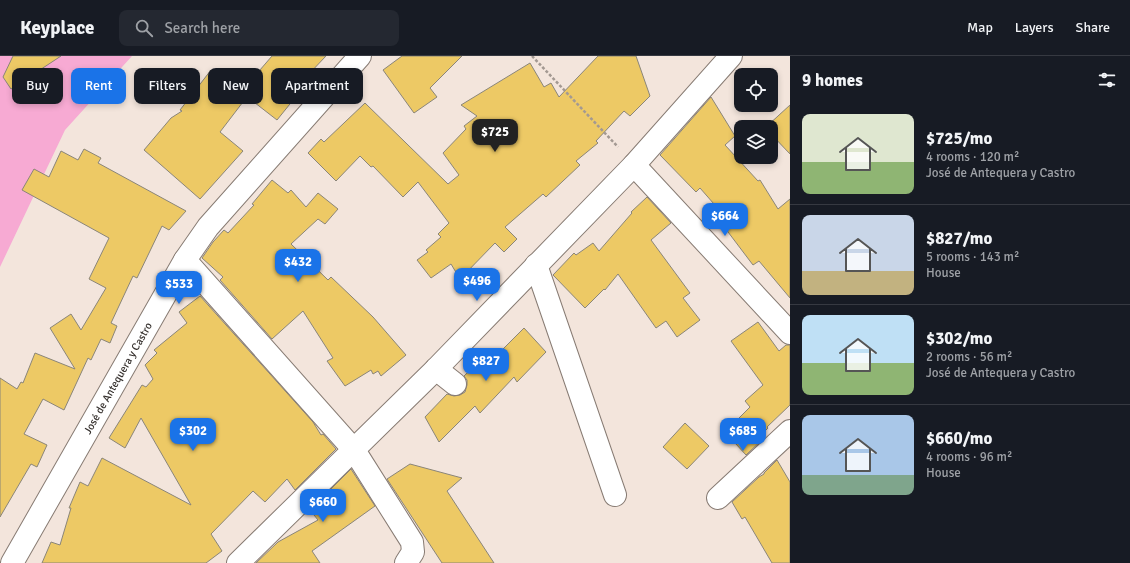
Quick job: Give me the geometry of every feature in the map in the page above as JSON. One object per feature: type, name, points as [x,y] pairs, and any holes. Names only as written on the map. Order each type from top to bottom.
[{"type":"street","name":"José de Antequera y Castro","points":[[12,563],[185,260],[208,227],[360,56]]},
{"type":"street","points":[[238,563],[436,369],[634,164],[731,56]]},
{"type":"street","points":[[634,164],[790,334]]},
{"type":"street","points":[[185,260],[354,450],[412,542],[413,552],[406,563]]},
{"type":"street","points":[[536,265],[615,495]]},
{"type":"street","points":[[436,369],[455,384]]},
{"type":"street","points":[[718,498],[790,431]]},
{"type":"path","points":[[532,56],[634,164]]},
{"type":"shaded area","points":[[0,56],[132,56],[121,68],[71,68],[71,104],[89,104],[65,130],[0,267]]},
{"type":"building","points":[[13,56],[61,56],[43,68],[12,68],[11,89],[3,77]]},
{"type":"building","points":[[272,56],[326,56],[315,68],[271,68],[271,104],[290,104],[277,120],[256,104],[263,104],[263,68],[262,68]]},
{"type":"building","points":[[402,56],[462,56],[430,88],[437,97],[414,113],[383,70]]},
{"type":"building","points":[[598,56],[636,56],[650,96],[630,116],[624,111],[596,141],[598,143],[576,161],[580,165],[546,197],[543,194],[505,227],[517,239],[504,252],[495,243],[460,279],[451,264],[431,278],[417,260],[428,252],[426,250],[441,237],[438,234],[449,223],[418,182],[403,197],[373,166],[371,167],[360,156],[336,181],[308,153],[321,139],[324,142],[365,103],[448,184],[459,175],[443,153],[466,129],[464,126],[477,116],[461,105],[530,63],[544,87],[551,83],[559,97]]},
{"type":"building","points":[[208,74],[208,104],[241,104],[220,132],[243,151],[200,199],[144,150],[171,118],[182,111],[180,110],[185,104],[200,104],[200,84]]},
{"type":"building","points":[[711,97],[734,134],[734,137],[725,145],[734,155],[734,164],[742,164],[758,181],[760,180],[778,209],[790,199],[790,298],[759,261],[753,265],[722,224],[728,220],[700,188],[696,192],[660,155]]},
{"type":"building","points":[[790,105],[790,154],[778,141],[778,120],[774,120]]},
{"type":"building","points":[[84,149],[101,158],[98,163],[186,211],[169,230],[162,226],[137,278],[133,276],[111,323],[117,326],[110,343],[101,339],[91,360],[88,358],[64,410],[43,399],[24,434],[47,445],[37,467],[31,464],[0,517],[0,378],[17,389],[21,382],[23,383],[35,353],[75,369],[50,328],[71,314],[81,330],[106,288],[89,279],[109,238],[22,190],[34,169],[49,177],[61,151],[78,160]]},
{"type":"building","points":[[272,180],[288,193],[291,190],[306,207],[318,193],[338,209],[325,224],[318,219],[291,244],[328,280],[331,277],[373,317],[406,355],[381,376],[378,371],[373,374],[371,370],[345,386],[327,361],[333,358],[303,311],[272,339],[220,280],[223,277],[202,258],[213,242],[224,230],[228,233],[254,205],[252,204]]},
{"type":"building","points":[[647,197],[671,223],[651,240],[690,293],[683,298],[700,320],[677,337],[666,321],[656,328],[618,274],[605,290],[604,289],[585,308],[553,275],[574,253],[576,255],[593,243],[599,251],[632,213],[631,212]]},
{"type":"building","points":[[200,296],[313,422],[321,435],[323,434],[336,449],[295,490],[287,479],[265,502],[253,491],[211,534],[222,551],[206,563],[42,563],[51,542],[60,545],[71,508],[69,508],[80,482],[88,486],[102,458],[191,505],[141,418],[125,448],[109,438],[142,385],[146,387],[153,379],[145,365],[157,353],[154,350],[187,323],[179,312]]},
{"type":"building","points":[[758,322],[779,351],[786,345],[790,345],[790,405],[767,427],[768,428],[762,434],[764,438],[746,455],[725,432],[750,407],[745,401],[763,385],[731,341]]},
{"type":"building","points":[[524,328],[546,352],[517,382],[514,377],[480,413],[475,406],[439,442],[425,417],[447,394],[454,396],[465,392],[467,380],[464,376],[491,350],[496,356]]},
{"type":"building","points":[[685,423],[709,446],[687,469],[663,447]]},
{"type":"building","points":[[777,460],[790,482],[790,563],[772,563],[745,517],[742,519],[732,502],[764,474]]},
{"type":"building","points":[[410,464],[462,478],[447,491],[494,563],[442,563],[387,479]]},
{"type":"building","points":[[351,469],[375,506],[312,551],[320,563],[256,563],[278,542],[318,520],[310,510]]}]
